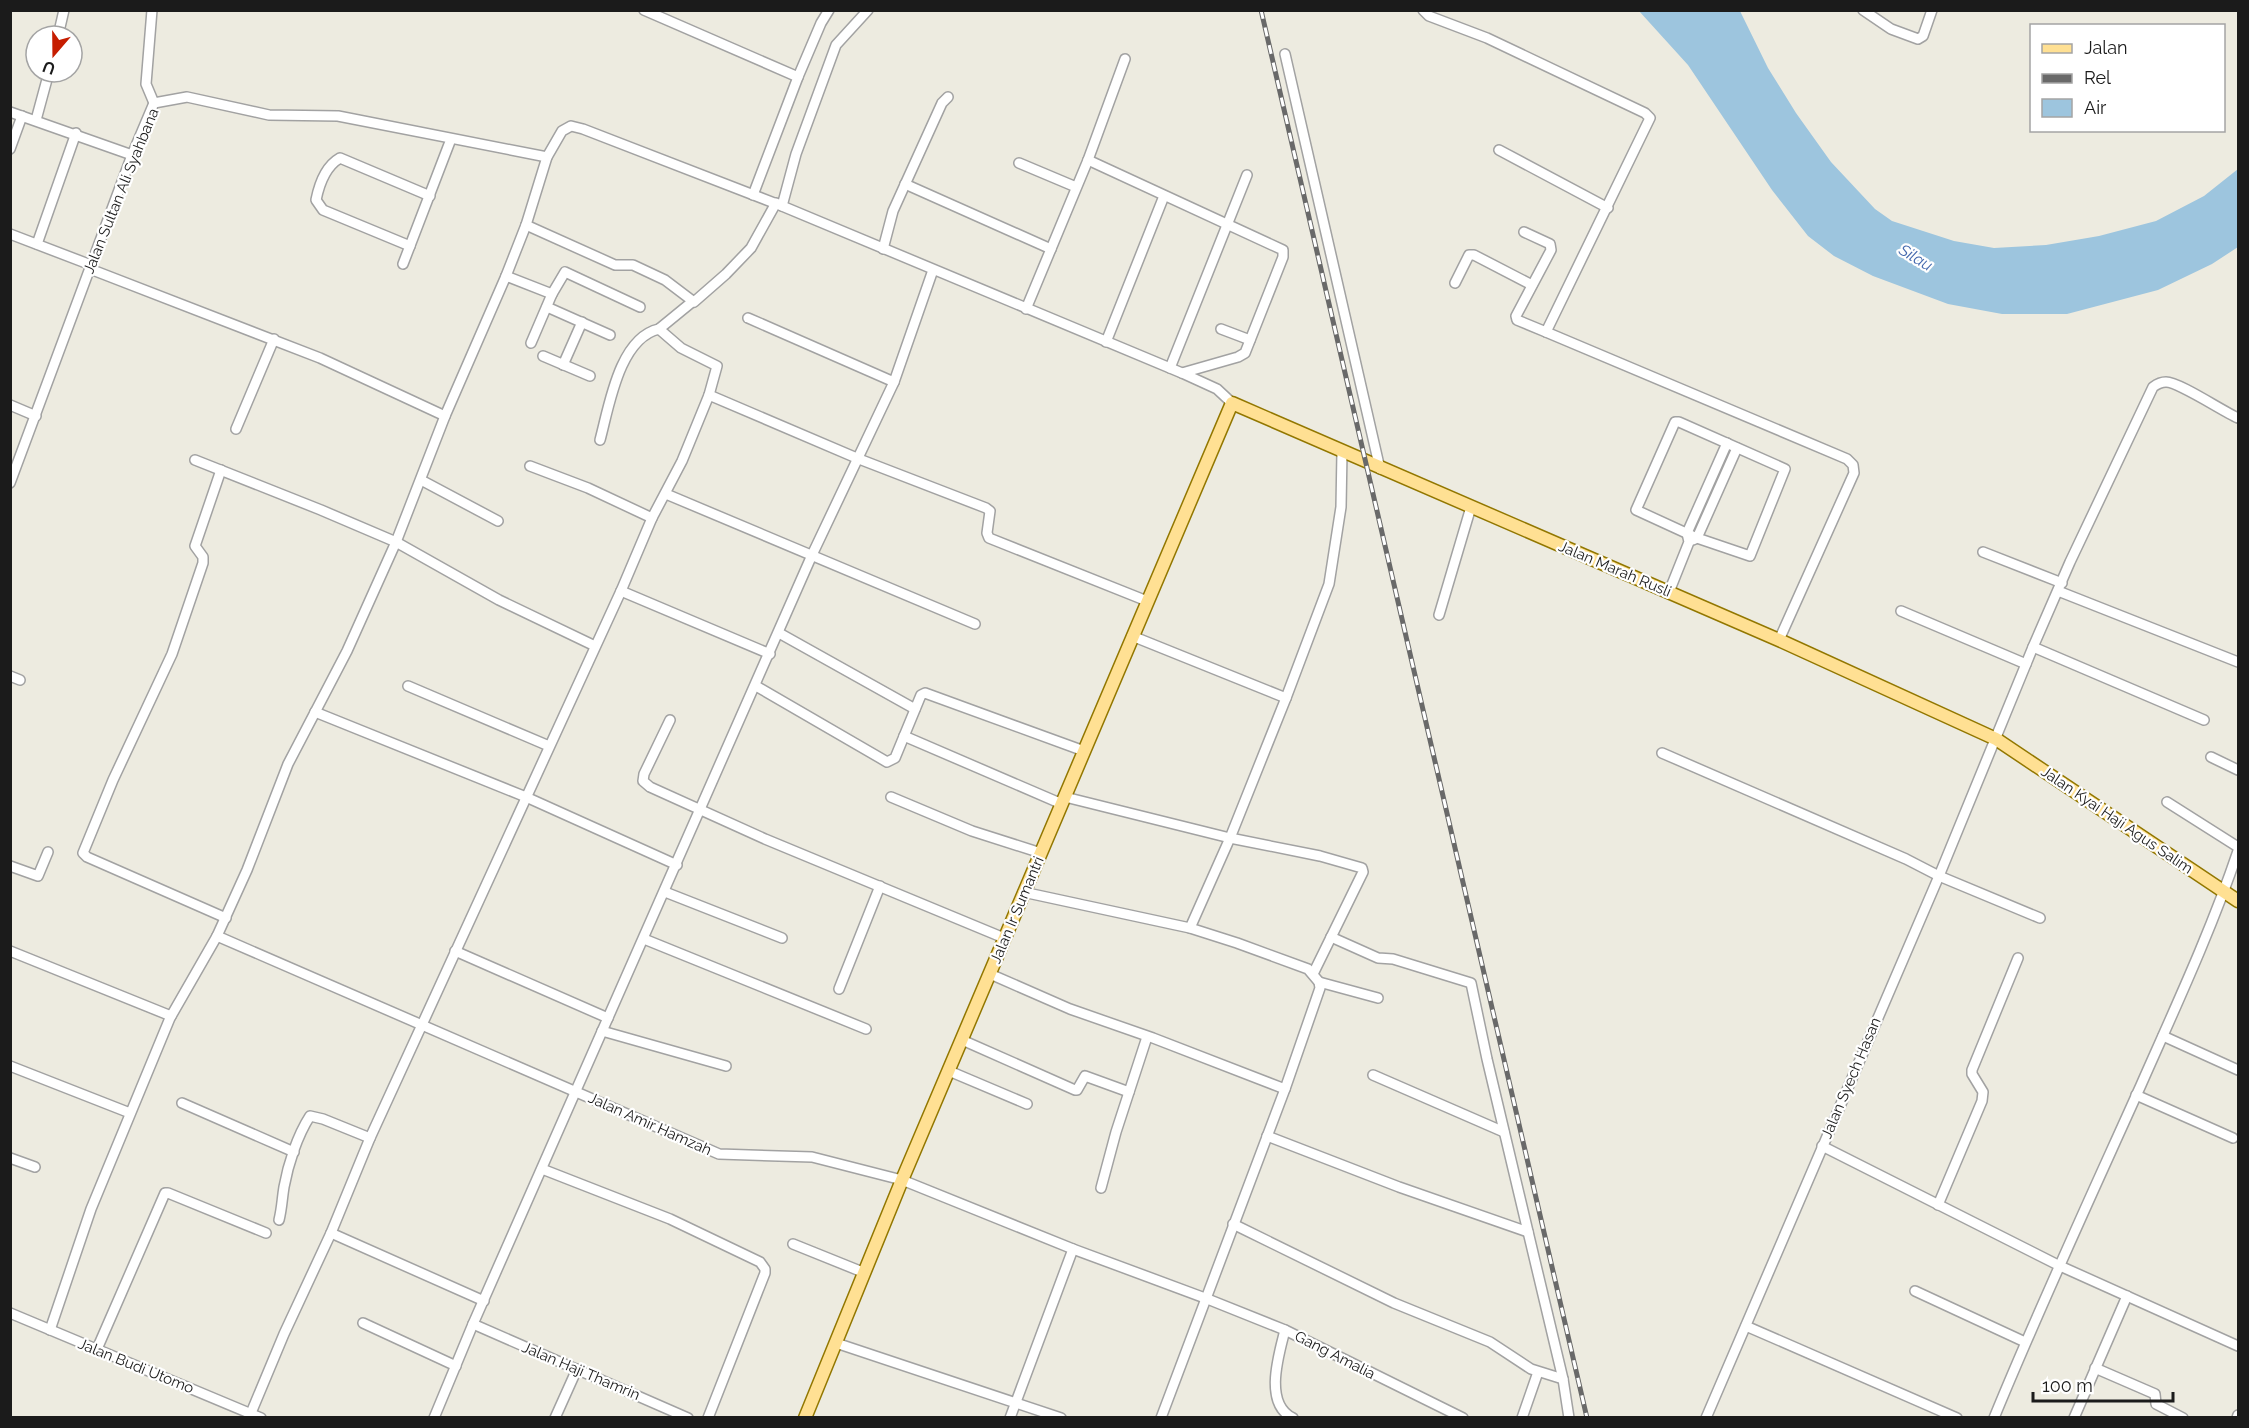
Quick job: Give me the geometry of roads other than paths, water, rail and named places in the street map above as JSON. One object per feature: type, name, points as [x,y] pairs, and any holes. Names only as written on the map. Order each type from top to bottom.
[{"type":"main road","name":"Jalan Marah Rusli","points":[[1232,403],[1779,640],[1996,739]]},
{"type":"main road","name":"Jalan Ir Sumantri","points":[[805,1418],[1023,892],[1232,403]]},
{"type":"main road","name":"Jalan Kyai Haji Agus Salim","points":[[1996,739],[2238,901]]},
{"type":"street","points":[[153,10],[146,84],[154,103]]},
{"type":"street","points":[[644,10],[798,76]]},
{"type":"street","points":[[753,195],[798,76],[821,22],[829,10]]},
{"type":"street","points":[[600,440],[616,381],[627,354],[643,338],[696,301],[751,248],[779,204],[836,45],[868,10]]},
{"type":"street","points":[[1423,10],[1429,16],[1487,38],[1647,115],[1650,121],[1546,332]]},
{"type":"street","points":[[1863,10],[1891,28],[1918,39],[1923,36],[1932,10]]},
{"type":"street","points":[[1285,54],[1380,469]]},
{"type":"street","points":[[1026,309],[1088,160],[1125,58]]},
{"type":"street","points":[[36,120],[46,84]]},
{"type":"street","points":[[883,249],[893,211],[942,103],[948,97]]},
{"type":"street","name":"Jalan Sultan Ali Syahbana","points":[[10,483],[132,155],[154,103],[192,98],[276,116],[338,116],[546,157]]},
{"type":"street","points":[[10,112],[132,155]]},
{"type":"street","points":[[10,149],[22,116]]},
{"type":"street","points":[[50,1330],[91,1209],[171,1016],[226,918],[288,764],[347,651],[396,542],[445,416],[526,225],[546,157],[562,131],[571,126],[779,204],[1182,373],[1217,390],[1232,403]]},
{"type":"street","points":[[37,244],[76,134]]},
{"type":"street","points":[[403,264],[451,139]]},
{"type":"street","points":[[1499,150],[1608,208]]},
{"type":"street","points":[[410,246],[323,210],[316,200],[318,193],[329,167],[340,158],[430,196]]},
{"type":"street","points":[[1088,160],[1280,248],[1284,254],[1245,353],[1242,356],[1182,373]]},
{"type":"street","points":[[1019,163],[1076,187]]},
{"type":"street","points":[[1170,368],[1247,175]]},
{"type":"street","points":[[905,184],[1051,249]]},
{"type":"street","points":[[1106,342],[1164,196]]},
{"type":"street","points":[[526,225],[615,265],[633,265],[665,280],[692,302]]},
{"type":"street","points":[[1524,232],[1550,244],[1551,250],[1516,313],[1517,320],[1850,461],[1854,473],[1779,640]]},
{"type":"street","points":[[10,234],[321,358],[445,416]]},
{"type":"street","points":[[1455,283],[1469,255],[1474,255],[1532,285]]},
{"type":"street","points":[[434,1418],[473,1324],[812,555],[894,382],[933,270]]},
{"type":"street","points":[[531,343],[552,294],[565,272],[640,307]]},
{"type":"street","points":[[506,276],[552,294]]},
{"type":"street","points":[[547,307],[610,335]]},
{"type":"street","points":[[748,318],[894,382]]},
{"type":"street","points":[[563,365],[582,322]]},
{"type":"street","points":[[251,1413],[284,1334],[331,1233],[369,1138],[621,591],[652,518],[666,494],[709,395],[717,366],[681,348],[659,329]]},
{"type":"street","points":[[1221,329],[1250,340]]},
{"type":"street","points":[[236,429],[274,339]]},
{"type":"street","points":[[543,356],[590,376]]},
{"type":"street","name":"Jalan Syech Hasan","points":[[1706,1418],[1939,876],[2033,647],[2153,387],[2159,383],[2168,382],[2238,418]]},
{"type":"street","points":[[709,395],[859,459],[989,510],[987,533],[989,538],[1147,601]]},
{"type":"street","points":[[10,405],[36,416]]},
{"type":"street","points":[[1679,422],[1737,448],[1785,469],[1751,555],[1747,557],[1691,538],[1636,510],[1673,423],[1679,422]]},
{"type":"street","points":[[1669,592],[1727,443]]},
{"type":"street","points":[[1691,538],[1737,448]]},
{"type":"street","points":[[1190,928],[1230,838],[1329,584],[1341,507],[1342,452]]},
{"type":"street","points":[[195,460],[396,542],[499,600],[595,646]]},
{"type":"street","points":[[530,466],[588,488],[652,518]]},
{"type":"street","points":[[221,470],[195,546],[203,563],[172,654],[113,780],[83,853],[87,857],[226,918]]},
{"type":"street","points":[[421,480],[498,522]]},
{"type":"street","points":[[666,494],[975,624]]},
{"type":"street","points":[[1439,615],[1471,507]]},
{"type":"street","points":[[1983,552],[2238,662]]},
{"type":"street","points":[[621,591],[770,654]]},
{"type":"street","points":[[1901,611],[2026,664]]},
{"type":"street","points":[[779,633],[915,709]]},
{"type":"street","points":[[1132,636],[1286,698]]},
{"type":"street","points":[[2033,647],[2204,720]]},
{"type":"street","points":[[408,686],[549,746]]},
{"type":"street","points":[[756,686],[887,762],[895,758],[921,695],[925,693],[1084,752]]},
{"type":"street","points":[[315,712],[526,797],[677,865]]},
{"type":"street","points":[[670,720],[644,774],[643,781],[650,787],[701,811],[1004,938]]},
{"type":"street","points":[[904,736],[1063,801],[1320,856],[1362,868],[1363,872],[1331,937],[1316,978],[1320,987],[1319,996],[1161,1418]]},
{"type":"street","points":[[1662,753],[1906,859],[1939,876],[2040,918]]},
{"type":"street","points":[[2211,757],[2238,770]]},
{"type":"street","points":[[891,797],[972,831],[1041,853]]},
{"type":"street","points":[[1994,1418],[2025,1342],[2163,1036],[2224,892],[2238,849],[2167,802]]},
{"type":"street","points":[[10,866],[38,876],[48,852]]},
{"type":"street","points":[[839,988],[880,886]]},
{"type":"street","points":[[665,892],[782,938]]},
{"type":"street","points":[[1023,892],[1190,928],[1299,965],[1316,978],[1378,998]]},
{"type":"street","name":"Jalan Amir Hamzah","points":[[217,936],[719,1154],[819,1158],[902,1180],[1073,1249]]},
{"type":"street","points":[[1331,937],[1378,957],[1393,959],[1471,983],[1563,1379],[1569,1418]]},
{"type":"street","points":[[644,939],[866,1029]]},
{"type":"street","points":[[10,951],[171,1016]]},
{"type":"street","points":[[455,951],[608,1018]]},
{"type":"street","points":[[1938,1205],[1982,1101],[1983,1092],[1972,1070],[2018,958]]},
{"type":"street","points":[[990,974],[1070,1009],[1285,1089]]},
{"type":"street","points":[[602,1031],[726,1066]]},
{"type":"street","points":[[2163,1036],[2238,1070]]},
{"type":"street","points":[[1101,1188],[1147,1037]]},
{"type":"street","points":[[962,1040],[1075,1090],[1085,1076],[1129,1092]]},
{"type":"street","points":[[10,1066],[130,1113]]},
{"type":"street","points":[[949,1071],[1028,1104]]},
{"type":"street","points":[[1373,1075],[1504,1132]]},
{"type":"street","points":[[2136,1095],[2233,1138]]},
{"type":"street","points":[[182,1103],[294,1152]]},
{"type":"street","points":[[279,1220],[294,1152],[308,1118],[311,1116],[369,1138]]},
{"type":"street","points":[[1267,1136],[1528,1232]]},
{"type":"street","points":[[1822,1146],[2060,1266],[2238,1346]]},
{"type":"street","points":[[10,1158],[35,1167]]},
{"type":"street","points":[[542,1169],[670,1219],[763,1265],[765,1273],[708,1418]]},
{"type":"street","points":[[97,1349],[165,1193],[266,1233]]},
{"type":"street","points":[[1233,1224],[1394,1303],[1490,1342],[1538,1372],[1563,1379]]},
{"type":"street","points":[[331,1233],[484,1301]]},
{"type":"street","points":[[793,1244],[865,1273]]},
{"type":"street","points":[[1010,1418],[1073,1249]]},
{"type":"street","name":"Gang Amalia","points":[[1073,1249],[1285,1330],[1463,1418]]},
{"type":"street","points":[[1915,1291],[2025,1342]]},
{"type":"street","points":[[2073,1418],[2127,1296]]},
{"type":"street","name":"Jalan Budi Utomo","points":[[10,1313],[261,1418]]},
{"type":"street","points":[[363,1323],[456,1366]]},
{"type":"street","name":"Jalan Haji Thamrin","points":[[473,1324],[688,1418]]},
{"type":"street","points":[[1746,1326],[1958,1418]]},
{"type":"street","points":[[1285,1330],[1274,1377],[1281,1408],[1293,1418]]},
{"type":"street","points":[[836,1343],[1061,1418]]},
{"type":"street","points":[[2095,1368],[2155,1394],[2156,1404],[2183,1418]]},
{"type":"street","points":[[555,1418],[577,1369]]},
{"type":"street","points":[[1522,1418],[1538,1372]]},
{"type":"water","name":"Silau","points":[[1639,11],[1740,11],[1768,68],[1831,162],[1875,209],[1892,221],[1954,241],[1994,248],[2046,245],[2099,236],[2156,221],[2204,196],[2238,169],[2238,247],[2212,264],[2158,290],[2067,314],[2002,314],[1948,304],[1873,276],[1834,256],[1808,236],[1772,190],[1688,65]]},
{"type":"railway","points":[[1261,10],[1587,1418]]}]
